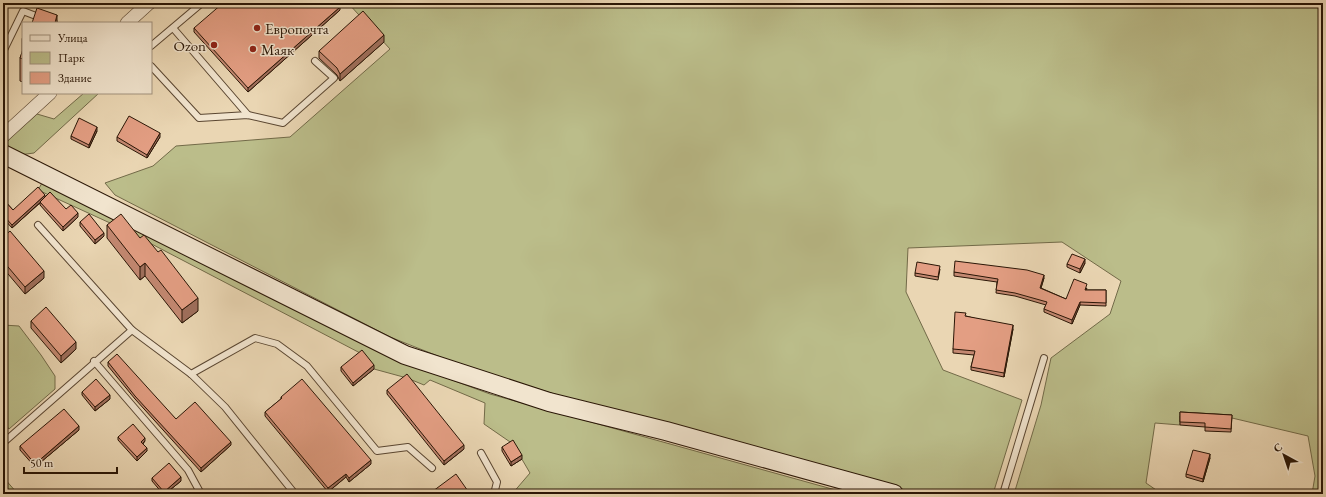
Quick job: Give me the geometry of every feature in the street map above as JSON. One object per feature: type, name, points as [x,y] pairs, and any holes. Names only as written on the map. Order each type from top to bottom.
[{"type":"street","points":[[128,22],[150,3]]},
{"type":"street","points":[[3,136],[49,94]]},
{"type":"street","points":[[3,154],[405,355],[549,402],[674,433],[894,494]]},
{"type":"lane","points":[[152,45],[202,3]]},
{"type":"lane","points":[[3,52],[24,11],[52,22]]},
{"type":"lane","points":[[173,28],[248,115]]},
{"type":"lane","points":[[152,67],[199,118],[248,115],[283,123],[334,78],[315,61]]},
{"type":"lane","points":[[38,225],[132,330],[191,374],[225,407],[294,494]]},
{"type":"lane","points":[[4,440],[94,361],[132,330]]},
{"type":"lane","points":[[191,374],[255,338],[277,344],[307,366],[377,451],[408,447],[432,468]]},
{"type":"lane","points":[[1003,494],[1044,358]]},
{"type":"lane","points":[[94,361],[188,470],[201,494]]},
{"type":"lane","points":[[481,452],[497,482],[494,494]]},
{"type":"green space","points":[[348,3],[1323,3],[1323,494],[1312,494],[1315,476],[1308,436],[1232,418],[1180,416],[1180,425],[1155,423],[1146,483],[1162,494],[1014,494],[1041,405],[1051,358],[1110,314],[1121,281],[1062,242],[908,248],[906,292],[943,370],[1022,400],[993,494],[914,494],[590,405],[458,364],[390,337],[115,195],[105,183],[153,166],[176,146],[290,137],[390,49]]},
{"type":"green space","points":[[83,94],[98,94],[34,153],[19,155],[8,147],[7,141],[37,114],[54,119]]},
{"type":"green space","points":[[42,183],[414,366],[490,394],[850,494],[512,494],[530,473],[513,444],[484,424],[485,403],[430,380],[424,385],[407,378],[374,369],[362,354],[121,228],[38,190]]},
{"type":"green space","points":[[3,325],[19,326],[55,376],[55,389],[9,429],[3,421]]},
{"type":"green space","points":[[3,477],[18,494],[3,494]]},
{"type":"building","name":"Маяк","points":[[223,3],[336,3],[340,7],[248,88],[194,28]]},
{"type":"building","points":[[37,8],[57,15],[55,22],[32,22]]},
{"type":"building","points":[[363,11],[384,35],[340,74],[337,68],[319,51]]},
{"type":"building","points":[[129,116],[160,133],[147,155],[117,137]]},
{"type":"building","points":[[79,118],[97,127],[89,145],[71,136]]},
{"type":"building","points":[[38,187],[45,195],[12,225],[3,215],[3,199],[13,210]]},
{"type":"building","points":[[50,192],[66,209],[71,205],[78,213],[63,227],[40,202]]},
{"type":"building","points":[[89,214],[104,233],[95,240],[80,222]]},
{"type":"building","points":[[121,214],[140,238],[144,235],[158,252],[161,250],[198,298],[182,310],[145,263],[140,267],[107,225]]},
{"type":"building","points":[[10,231],[44,271],[25,287],[3,261],[3,237]]},
{"type":"building","points":[[1072,254],[1085,259],[1080,269],[1067,264]]},
{"type":"building","points":[[955,261],[1027,270],[1044,275],[1040,288],[1066,299],[1074,279],[1087,284],[1085,290],[1106,290],[1106,303],[1080,302],[1072,320],[1044,309],[1047,302],[1015,293],[996,290],[998,279],[954,272]]},
{"type":"building","points":[[917,262],[940,266],[938,277],[915,273]]},
{"type":"building","points":[[46,307],[76,342],[61,356],[31,321]]},
{"type":"building","points":[[955,312],[966,313],[965,316],[1013,325],[1004,373],[971,367],[975,351],[953,349]]},
{"type":"building","points":[[362,350],[374,365],[353,383],[341,367]]},
{"type":"building","points":[[117,354],[176,419],[195,402],[231,442],[201,468],[135,396],[108,362]]},
{"type":"building","points":[[407,374],[464,445],[444,461],[387,390]]},
{"type":"building","points":[[96,379],[110,395],[95,407],[82,392]]},
{"type":"building","points":[[302,379],[371,460],[349,478],[346,474],[328,488],[265,412]]},
{"type":"building","points":[[64,409],[79,426],[35,464],[20,446]]},
{"type":"building","points":[[1180,412],[1232,415],[1231,429],[1205,427],[1205,423],[1180,422]]},
{"type":"building","points":[[133,424],[145,438],[141,442],[147,448],[137,457],[118,437]]},
{"type":"building","points":[[513,440],[522,455],[511,462],[502,447]]},
{"type":"building","points":[[1193,450],[1210,454],[1203,479],[1186,474]]},
{"type":"building","points":[[169,463],[181,477],[164,492],[152,478]]},
{"type":"building","points":[[456,474],[470,494],[429,494]]},
{"type":"place","name":"Европочта","points":[[257,28]]},
{"type":"place","name":"Ozon","points":[[214,45]]},
{"type":"place","name":"Маяк","points":[[253,49]]}]
